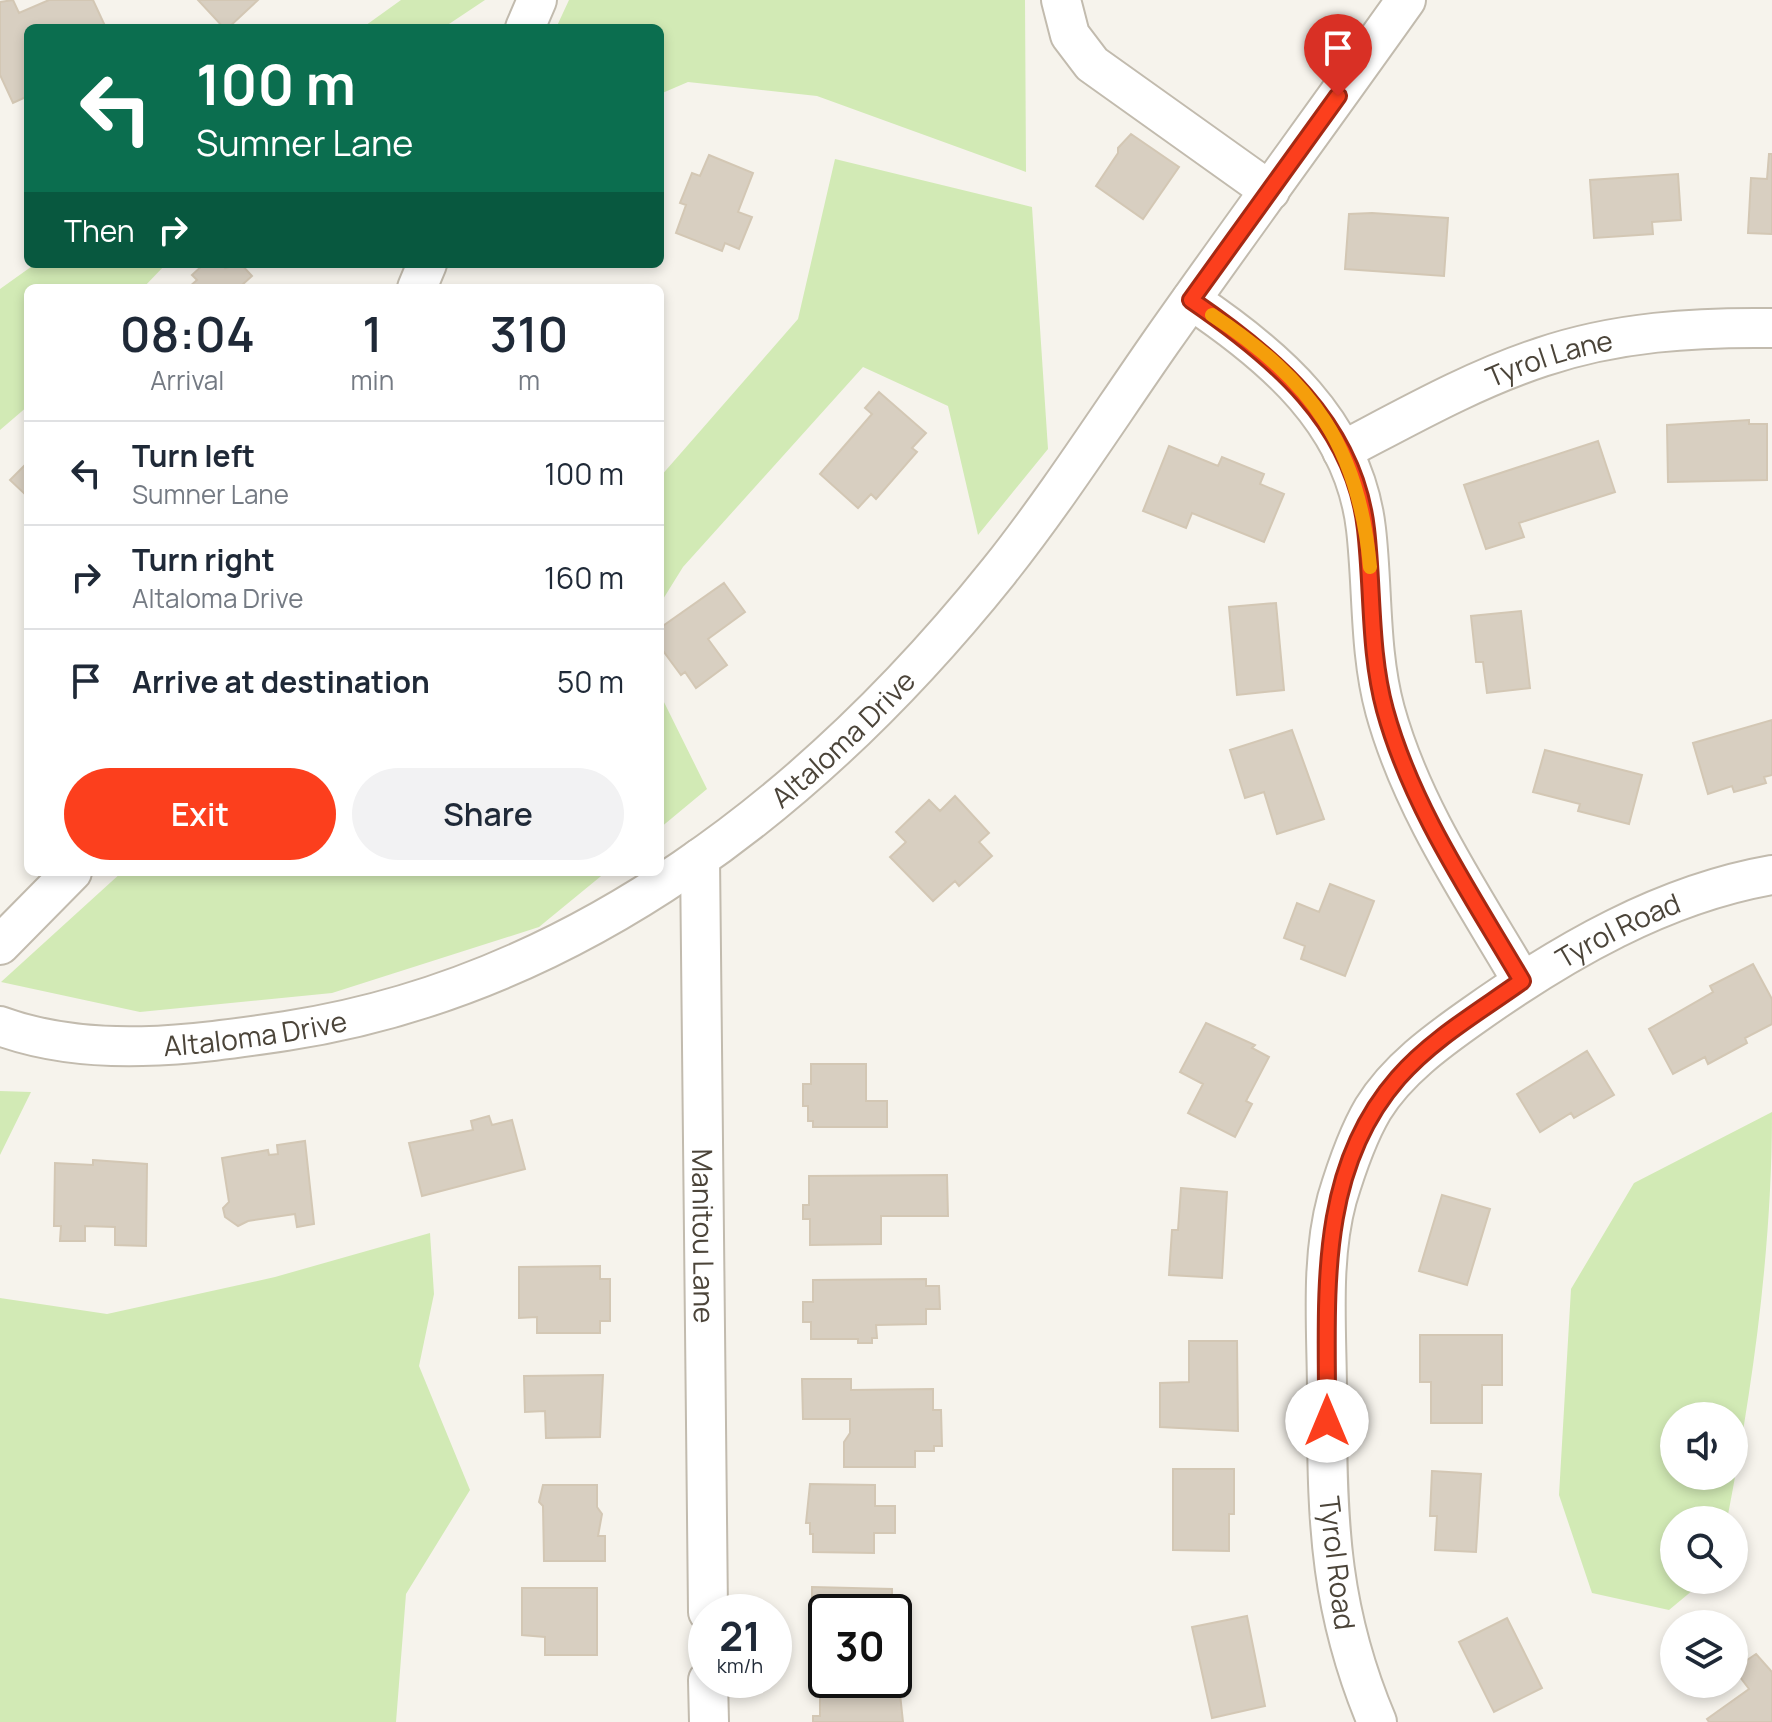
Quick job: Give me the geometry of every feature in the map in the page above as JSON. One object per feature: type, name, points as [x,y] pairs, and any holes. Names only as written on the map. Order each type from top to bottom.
[{"type":"street","points":[[527,24],[537,0]]},
{"type":"street","points":[[1061,0],[1070,35],[1092,64],[1270,191]]},
{"type":"street","name":"Altaloma Drive","points":[[0,1026],[39,1040],[181,1046],[348,1021],[433,997],[511,968],[587,931],[700,858],[806,776],[873,714],[958,621],[1002,567],[1406,0]]},
{"type":"street","points":[[1191,300],[1238,332],[1297,384],[1323,417],[1342,451],[1359,493],[1366,526],[1375,669],[1385,711],[1402,759],[1441,843],[1522,981]]},
{"type":"street","name":"Tyrol Lane","points":[[1342,451],[1442,399],[1542,357],[1647,333],[1772,328]]},
{"type":"street","name":"Manitou Lane","points":[[700,858],[708,1594]]},
{"type":"street","name":"Tyrol Road","points":[[1377,1722],[1356,1671],[1344,1628],[1330,1547],[1328,1242],[1350,1159],[1373,1108],[1424,1052],[1522,981],[1629,922],[1682,899],[1733,882],[1772,875]]},
{"type":"street","points":[[0,945],[68,876]]},
{"type":"street","points":[[708,1698],[709,1722]]},
{"type":"green space","points":[[401,0],[485,0],[449,24],[368,24]]},
{"type":"green space","points":[[569,0],[1025,0],[1026,172],[817,96],[688,82],[664,92],[664,24],[558,24]]},
{"type":"green space","points":[[835,159],[1032,207],[1048,449],[978,535],[948,406],[863,367],[683,567],[664,598],[664,472],[798,319]]},
{"type":"green space","points":[[29,268],[162,268],[147,284],[24,284],[24,409],[0,430],[0,289]]},
{"type":"green space","points":[[664,702],[707,789],[664,825]]},
{"type":"green space","points":[[118,876],[601,876],[539,927],[332,993],[140,1012],[1,982]]},
{"type":"green space","points":[[0,1091],[31,1092],[0,1155]]},
{"type":"green space","points":[[1772,1112],[1765,1266],[1747,1402],[1660,1402],[1660,1490],[1732,1490],[1729,1506],[1660,1506],[1660,1594],[1688,1594],[1669,1610],[1592,1593],[1559,1495],[1571,1289],[1634,1183]]},
{"type":"green space","points":[[430,1233],[434,1294],[419,1366],[470,1490],[406,1594],[396,1722],[0,1722],[0,1298],[107,1314],[275,1277]]},
{"type":"building","points":[[13,0],[19,13],[49,0],[93,0],[104,24],[24,24],[24,98],[13,103],[0,75],[0,2]]},
{"type":"building","points":[[198,0],[258,0],[232,24],[220,24]]},
{"type":"building","points":[[1131,134],[1179,167],[1143,219],[1096,186],[1118,153],[1118,148]]},
{"type":"building","points":[[1769,154],[1772,154],[1772,234],[1748,233],[1751,178],[1767,179]]},
{"type":"building","points":[[709,155],[753,173],[738,212],[752,217],[739,249],[725,243],[722,251],[676,233],[686,205],[680,203],[692,173],[700,176]]},
{"type":"building","points":[[1678,174],[1681,220],[1652,222],[1653,234],[1594,238],[1590,180]]},
{"type":"building","points":[[1349,214],[1448,218],[1444,276],[1345,269]]},
{"type":"building","points":[[200,268],[245,268],[252,276],[243,284],[192,284],[197,280],[192,275]]},
{"type":"building","points":[[879,392],[926,433],[912,448],[917,452],[876,499],[871,494],[858,508],[820,474],[872,414],[865,408]]},
{"type":"building","points":[[1749,420],[1749,424],[1767,424],[1767,480],[1668,482],[1667,425]]},
{"type":"building","points":[[1598,441],[1615,492],[1519,523],[1524,537],[1486,549],[1464,485]]},
{"type":"building","points":[[1169,446],[1218,466],[1222,457],[1264,474],[1260,484],[1284,494],[1264,542],[1192,513],[1186,528],[1143,511]]},
{"type":"building","points":[[24,466],[24,493],[10,480]]},
{"type":"building","points":[[724,583],[745,612],[708,639],[727,665],[696,688],[685,672],[681,675],[664,652],[664,625]]},
{"type":"building","points":[[1276,603],[1284,690],[1237,695],[1229,607]]},
{"type":"building","points":[[1521,611],[1530,688],[1487,693],[1483,662],[1476,662],[1471,616]]},
{"type":"building","points":[[1772,720],[1772,775],[1764,777],[1766,783],[1734,792],[1732,786],[1708,794],[1693,743]]},
{"type":"building","points":[[1292,730],[1324,819],[1277,834],[1264,792],[1245,798],[1230,750]]},
{"type":"building","points":[[1545,750],[1642,775],[1629,824],[1578,811],[1580,804],[1533,792]]},
{"type":"building","points":[[955,796],[989,833],[979,842],[992,856],[959,886],[955,881],[933,901],[890,857],[906,842],[896,832],[929,800],[940,811]]},
{"type":"building","points":[[1330,884],[1374,901],[1345,976],[1301,959],[1305,946],[1284,938],[1297,903],[1319,912]]},
{"type":"building","points":[[1753,964],[1772,999],[1772,1024],[1745,1038],[1747,1043],[1708,1064],[1705,1057],[1673,1074],[1649,1029],[1713,992],[1710,986]]},
{"type":"building","points":[[1206,1023],[1255,1045],[1252,1048],[1269,1057],[1246,1101],[1252,1104],[1235,1137],[1188,1113],[1203,1084],[1180,1072]]},
{"type":"building","points":[[1587,1051],[1614,1095],[1574,1118],[1571,1113],[1540,1132],[1517,1094]]},
{"type":"building","points":[[811,1064],[866,1064],[866,1101],[887,1101],[887,1127],[813,1127],[813,1121],[808,1121],[808,1106],[803,1106],[803,1084],[811,1084]]},
{"type":"building","points":[[489,1116],[492,1125],[512,1120],[525,1169],[422,1196],[409,1143],[473,1130],[471,1121]]},
{"type":"building","points":[[305,1141],[314,1224],[297,1227],[295,1214],[248,1221],[238,1226],[225,1217],[223,1208],[229,1202],[222,1158],[268,1150],[269,1155],[278,1154],[277,1145]]},
{"type":"building","points":[[93,1160],[147,1164],[146,1246],[115,1245],[115,1227],[85,1226],[85,1241],[60,1241],[61,1226],[54,1226],[55,1163],[93,1165]]},
{"type":"building","points":[[947,1175],[948,1216],[881,1216],[881,1244],[810,1245],[810,1219],[803,1219],[803,1205],[809,1205],[809,1176]]},
{"type":"building","points":[[1181,1188],[1227,1192],[1222,1278],[1169,1275],[1172,1230],[1178,1230]]},
{"type":"building","points":[[1442,1195],[1490,1209],[1467,1285],[1419,1271]]},
{"type":"building","points":[[600,1266],[600,1279],[610,1279],[610,1321],[600,1321],[600,1333],[537,1333],[537,1317],[519,1318],[519,1267]]},
{"type":"building","points":[[926,1279],[926,1286],[939,1286],[940,1309],[926,1309],[926,1324],[876,1325],[877,1338],[872,1338],[872,1343],[858,1343],[858,1339],[811,1339],[811,1322],[803,1322],[803,1302],[813,1302],[813,1280]]},
{"type":"building","points":[[1420,1335],[1502,1335],[1502,1385],[1482,1385],[1482,1423],[1431,1423],[1431,1382],[1420,1382]]},
{"type":"building","points":[[1189,1341],[1237,1341],[1238,1431],[1160,1427],[1160,1383],[1189,1382]]},
{"type":"building","points":[[603,1375],[600,1437],[546,1438],[545,1411],[525,1412],[524,1376]]},
{"type":"building","points":[[802,1379],[851,1379],[851,1390],[933,1389],[933,1410],[941,1410],[942,1446],[934,1446],[934,1451],[915,1451],[915,1467],[844,1467],[844,1442],[850,1433],[850,1419],[803,1419]]},
{"type":"building","points":[[1173,1469],[1234,1469],[1234,1514],[1229,1514],[1229,1551],[1173,1550]]},
{"type":"building","points":[[1432,1471],[1481,1474],[1476,1552],[1435,1550],[1437,1516],[1430,1516]]},
{"type":"building","points":[[810,1484],[875,1485],[875,1506],[895,1506],[895,1533],[874,1533],[874,1553],[813,1552],[813,1534],[810,1534],[810,1523],[806,1523]]},
{"type":"building","points":[[543,1485],[597,1485],[597,1507],[602,1514],[598,1536],[605,1536],[605,1561],[544,1561],[543,1506],[539,1502]]},
{"type":"building","points":[[812,1587],[892,1589],[892,1594],[812,1594]]},
{"type":"building","points":[[522,1588],[597,1588],[597,1655],[545,1655],[545,1637],[522,1635]]},
{"type":"building","points":[[1247,1616],[1265,1706],[1212,1718],[1192,1627]]},
{"type":"building","points":[[1507,1618],[1542,1688],[1494,1712],[1459,1642]]},
{"type":"building","points":[[1756,1654],[1772,1672],[1772,1722],[1709,1722],[1707,1719],[1736,1698],[1748,1698],[1748,1659]]},
{"type":"building","points":[[820,1698],[900,1698],[903,1722],[813,1722],[813,1716],[820,1716]]},
{"type":"slow traffic","points":[[1212,315],[1273,361],[1297,384],[1323,417],[1342,451],[1359,493],[1370,567]]},
{"type":"route","points":[[1327,1421],[1328,1242],[1350,1159],[1373,1108],[1398,1077],[1424,1052],[1522,981],[1419,801],[1385,711],[1375,669],[1366,526],[1359,493],[1342,451],[1323,417],[1297,384],[1238,332],[1191,300],[1338,96]]}]
